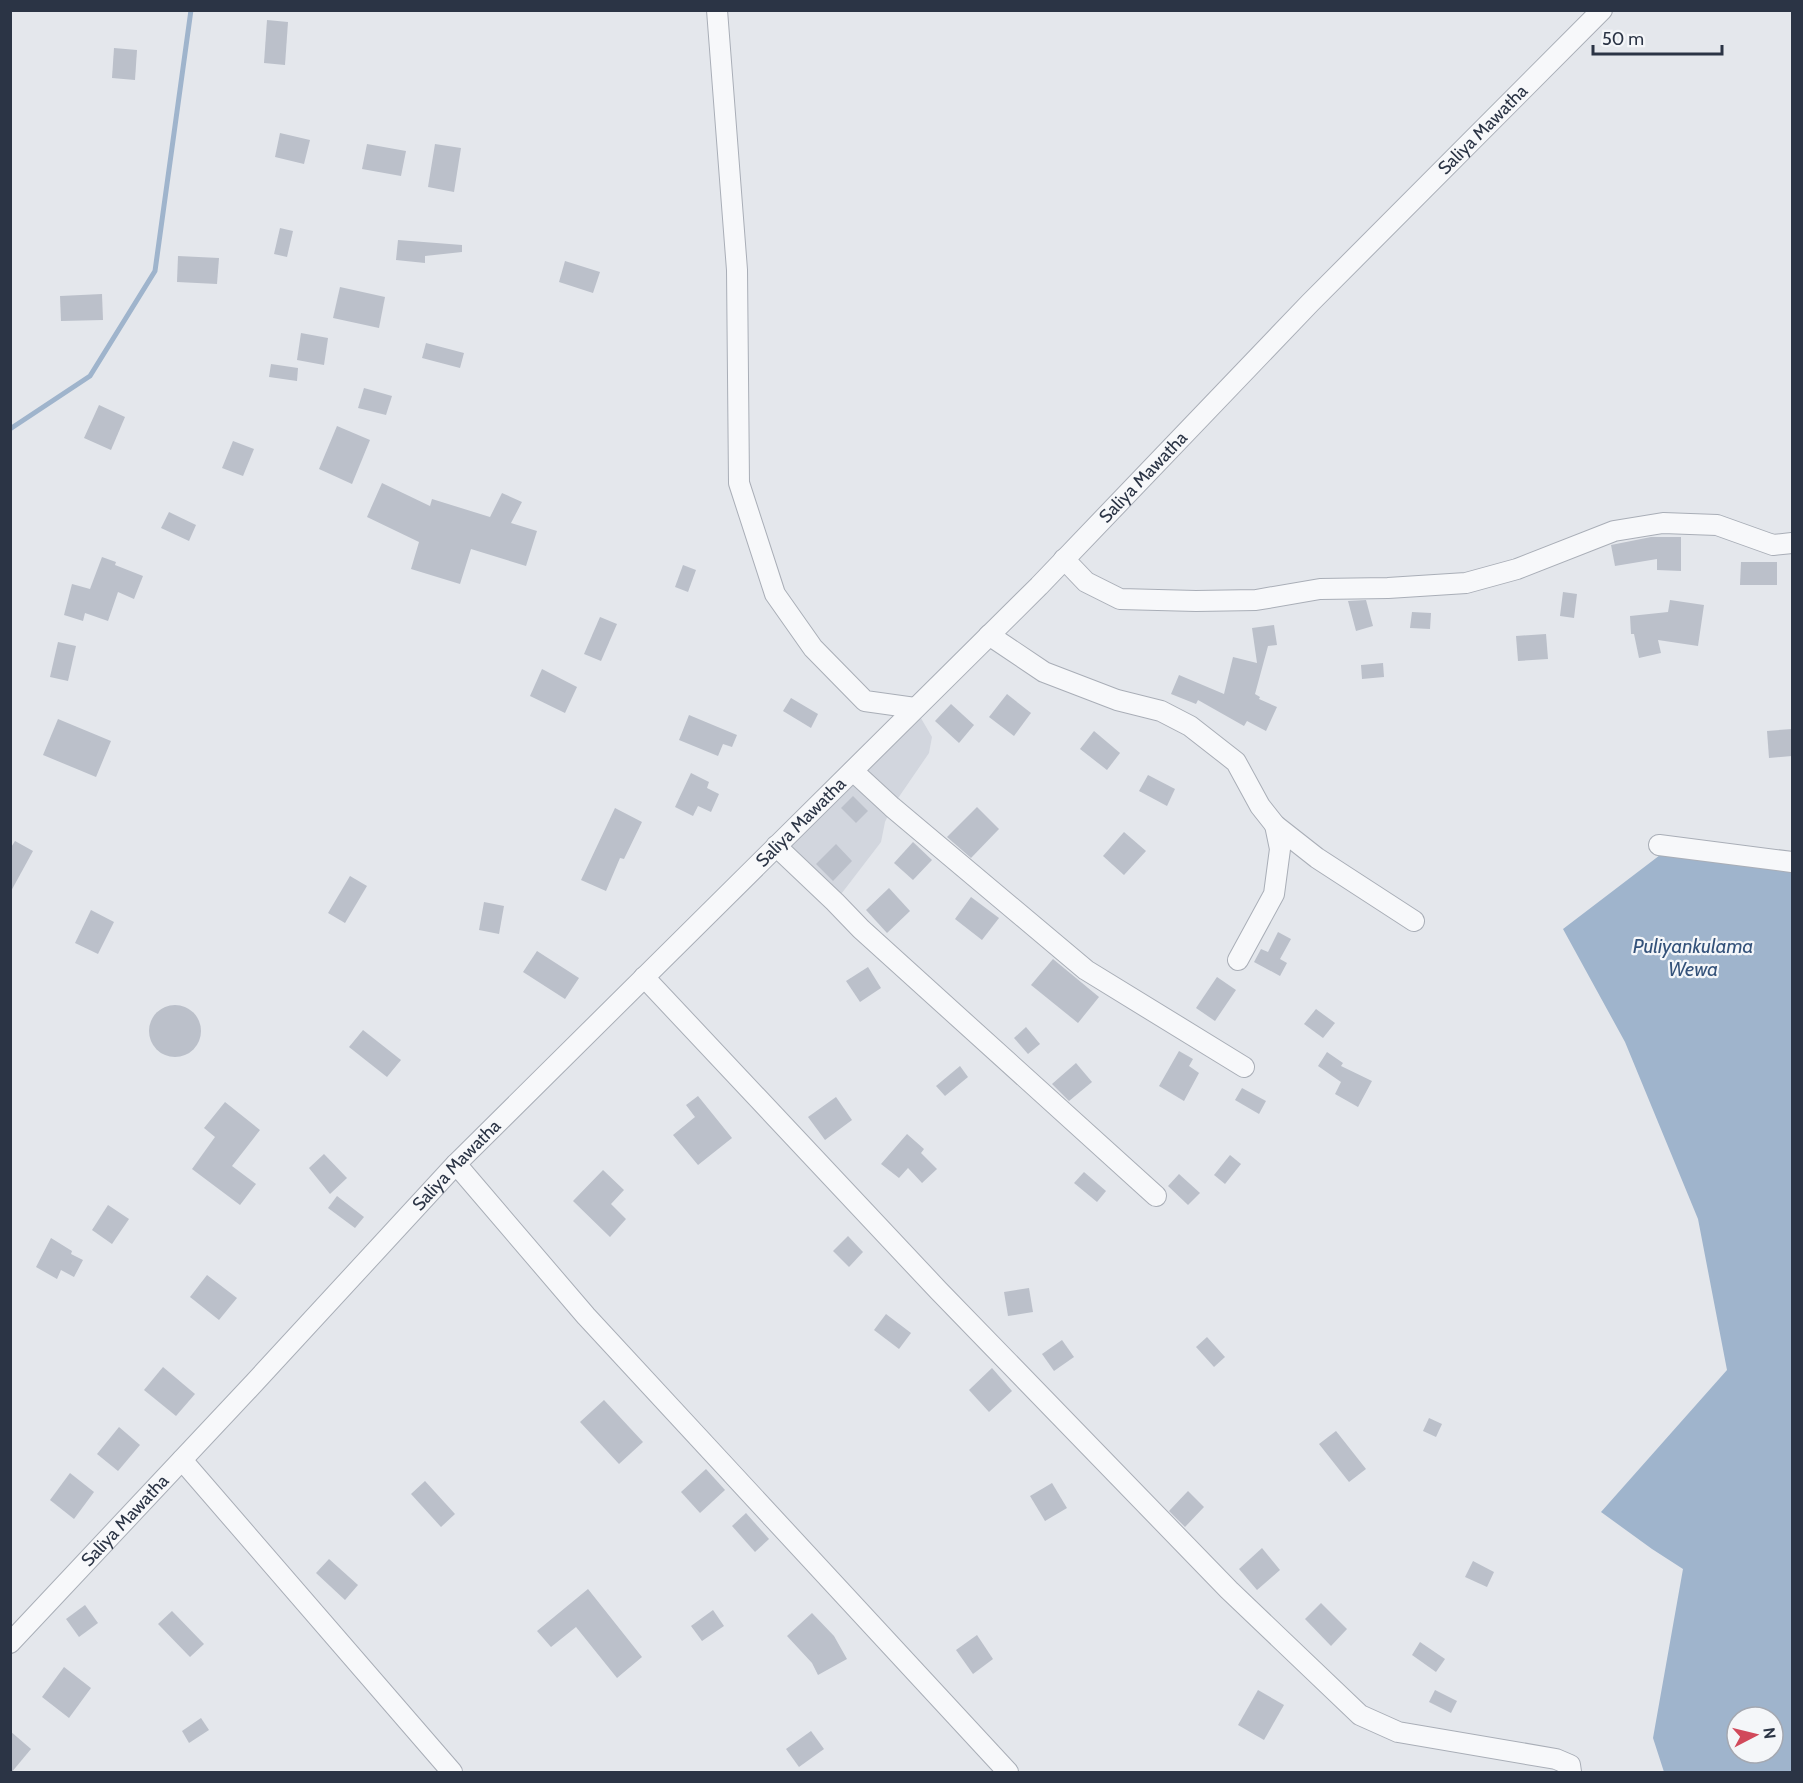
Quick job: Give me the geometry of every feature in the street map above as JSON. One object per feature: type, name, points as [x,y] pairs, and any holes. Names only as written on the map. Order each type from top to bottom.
[{"type":"street","points":[[717,10],[737,270],[739,483],[775,594],[813,648],[865,701],[915,708]]},
{"type":"street","name":"Saliya Mawatha","points":[[10,1643],[456,1164],[989,635],[1310,303],[1602,10]]},
{"type":"street","points":[[1064,559],[1086,582],[1120,599],[1256,600],[1320,589],[1466,583],[1517,569],[1614,531],[1663,524],[1717,525],[1773,545],[1792,543]]},
{"type":"street","points":[[989,635],[1044,672],[1117,700],[1161,711],[1190,726],[1236,762],[1260,806],[1275,825],[1317,858],[1414,921]]},
{"type":"street","points":[[853,771],[892,807],[1086,970],[1244,1067]]},
{"type":"street","points":[[1238,960],[1274,894],[1280,849],[1275,825]]},
{"type":"street","points":[[1659,845],[1792,862]]},
{"type":"street","points":[[776,846],[861,929],[1156,1197]]},
{"type":"street","points":[[644,977],[938,1290],[1212,1573],[1360,1715],[1398,1732],[1556,1760],[1570,1765],[1571,1773]]},
{"type":"street","points":[[456,1164],[586,1316],[1008,1773]]},
{"type":"street","points":[[182,1460],[452,1773]]},
{"type":"shaded area","points":[[915,708],[932,737],[929,753],[892,807],[885,822],[881,842],[835,902],[776,846]]},
{"type":"water","name":"Puliyankulama Wewa","points":[[1664,852],[1792,869],[1792,1772],[1664,1772],[1653,1738],[1683,1569],[1601,1512],[1727,1370],[1698,1219],[1625,1042],[1563,929]]},
{"type":"building","points":[[267,20],[288,22],[285,65],[264,63]]},
{"type":"building","points":[[114,48],[137,50],[135,80],[112,78]]},
{"type":"building","points":[[280,133],[310,140],[304,164],[275,157]]},
{"type":"building","points":[[367,144],[406,151],[401,176],[362,169]]},
{"type":"building","points":[[435,144],[461,148],[454,192],[428,187]]},
{"type":"building","points":[[280,228],[293,231],[287,257],[274,254]]},
{"type":"building","points":[[398,240],[462,245],[462,252],[425,256],[425,263],[396,260]]},
{"type":"building","points":[[178,256],[219,258],[217,284],[177,282]]},
{"type":"building","points":[[565,261],[600,272],[593,293],[559,282]]},
{"type":"building","points":[[340,287],[385,297],[379,328],[333,318]]},
{"type":"building","points":[[102,294],[103,320],[61,321],[60,296]]},
{"type":"building","points":[[301,333],[328,338],[324,365],[297,360]]},
{"type":"building","points":[[426,343],[464,353],[460,368],[422,358]]},
{"type":"building","points":[[271,364],[298,368],[297,381],[269,377]]},
{"type":"building","points":[[364,388],[392,396],[386,415],[358,408]]},
{"type":"building","points":[[99,405],[125,417],[111,450],[84,438]]},
{"type":"building","points":[[337,426],[370,440],[352,484],[319,469]]},
{"type":"building","points":[[233,441],[254,449],[243,476],[222,468]]},
{"type":"building","points":[[382,483],[430,506],[432,499],[490,517],[502,493],[522,502],[511,523],[537,531],[526,566],[471,549],[460,584],[411,569],[419,542],[367,517]]},
{"type":"building","points":[[169,512],[196,525],[189,541],[161,528]]},
{"type":"building","points":[[1651,537],[1681,537],[1681,571],[1657,570],[1657,559],[1615,566],[1611,545]]},
{"type":"building","points":[[102,557],[143,576],[134,599],[118,592],[108,621],[85,613],[83,621],[64,615],[72,584],[90,589]]},
{"type":"building","points":[[1741,562],[1777,562],[1777,585],[1740,585]]},
{"type":"building","points":[[683,565],[696,570],[688,592],[675,587]]},
{"type":"building","points":[[1563,592],[1577,594],[1574,618],[1560,616]]},
{"type":"building","points":[[1366,600],[1373,626],[1356,631],[1348,601]]},
{"type":"building","points":[[1670,600],[1704,605],[1698,646],[1658,640],[1661,653],[1639,658],[1634,634],[1631,634],[1630,616],[1668,612]]},
{"type":"building","points":[[1412,612],[1431,613],[1430,629],[1410,628]]},
{"type":"building","points":[[600,617],[617,624],[601,661],[584,654]]},
{"type":"building","points":[[1274,625],[1277,645],[1268,646],[1255,694],[1260,697],[1259,699],[1277,707],[1266,731],[1247,721],[1244,726],[1198,700],[1196,704],[1171,694],[1179,675],[1224,694],[1233,657],[1257,663],[1252,628]]},
{"type":"building","points":[[1546,634],[1548,659],[1518,661],[1516,636]]},
{"type":"building","points":[[58,642],[76,646],[68,681],[50,677]]},
{"type":"building","points":[[1383,663],[1384,677],[1362,679],[1361,665]]},
{"type":"building","points":[[542,669],[577,687],[565,713],[530,696]]},
{"type":"building","points":[[1007,694],[1031,713],[1014,736],[989,717]]},
{"type":"building","points":[[791,698],[818,714],[811,728],[783,711]]},
{"type":"building","points":[[951,704],[974,725],[959,743],[935,721]]},
{"type":"building","points":[[689,715],[737,735],[732,747],[723,744],[718,756],[679,740]]},
{"type":"building","points":[[58,719],[111,741],[96,777],[43,755]]},
{"type":"building","points":[[1792,729],[1792,756],[1769,758],[1767,731]]},
{"type":"building","points":[[1094,731],[1120,753],[1107,770],[1080,749]]},
{"type":"building","points":[[691,773],[709,782],[707,788],[719,794],[711,812],[698,806],[693,816],[675,807]]},
{"type":"building","points":[[1148,775],[1175,789],[1167,806],[1139,791]]},
{"type":"building","points":[[853,796],[868,811],[856,823],[841,808]]},
{"type":"building","points":[[977,807],[999,829],[971,858],[947,837]]},
{"type":"building","points":[[615,808],[642,822],[624,859],[620,858],[606,891],[581,880]]},
{"type":"building","points":[[1124,832],[1146,851],[1124,875],[1103,856]]},
{"type":"building","points":[[15,841],[33,851],[10,893],[10,849]]},
{"type":"building","points":[[913,842],[932,860],[913,880],[894,863]]},
{"type":"building","points":[[836,844],[852,861],[833,881],[816,864]]},
{"type":"building","points":[[350,876],[367,886],[345,923],[328,913]]},
{"type":"building","points":[[889,888],[910,911],[887,933],[866,910]]},
{"type":"building","points":[[971,897],[999,918],[982,940],[955,919]]},
{"type":"building","points":[[484,902],[504,906],[499,934],[479,930]]},
{"type":"building","points":[[91,910],[114,922],[98,954],[75,943]]},
{"type":"building","points":[[1278,932],[1291,939],[1280,959],[1287,963],[1280,976],[1254,962],[1261,949],[1268,952]]},
{"type":"building","points":[[537,951],[579,978],[565,999],[523,972]]},
{"type":"building","points":[[1053,959],[1099,997],[1078,1023],[1031,985]]},
{"type":"building","points":[[868,967],[881,988],[860,1002],[846,981]]},
{"type":"building","points":[[1217,977],[1236,990],[1215,1021],[1196,1008]]},
{"type":"building","points":[[170,1005],[180,1005],[194,1012],[201,1031],[194,1050],[180,1057],[170,1057],[160,1053],[153,1046],[149,1036],[149,1026],[153,1016],[160,1009]]},
{"type":"building","points":[[1316,1009],[1335,1023],[1323,1038],[1304,1024]]},
{"type":"building","points":[[1026,1027],[1040,1044],[1028,1054],[1014,1038]]},
{"type":"building","points":[[363,1030],[401,1060],[387,1077],[349,1047]]},
{"type":"building","points":[[1179,1051],[1193,1059],[1189,1066],[1199,1073],[1184,1101],[1159,1086]]},
{"type":"building","points":[[1327,1052],[1343,1063],[1341,1066],[1372,1081],[1358,1107],[1335,1094],[1341,1082],[1318,1066]]},
{"type":"building","points":[[1076,1063],[1092,1082],[1069,1101],[1052,1084]]},
{"type":"building","points":[[960,1066],[968,1077],[945,1096],[936,1086]]},
{"type":"building","points":[[1242,1088],[1266,1101],[1259,1114],[1235,1100]]},
{"type":"building","points":[[698,1096],[732,1138],[698,1165],[673,1135],[695,1117],[686,1105]]},
{"type":"building","points":[[836,1097],[852,1120],[825,1140],[808,1117]]},
{"type":"building","points":[[225,1102],[260,1130],[232,1166],[256,1184],[240,1205],[192,1169],[215,1137],[204,1128]]},
{"type":"building","points":[[907,1134],[924,1149],[921,1153],[937,1169],[922,1183],[908,1168],[899,1178],[881,1164]]},
{"type":"building","points":[[324,1154],[347,1178],[330,1194],[309,1168]]},
{"type":"building","points":[[1230,1155],[1241,1164],[1225,1184],[1214,1175]]},
{"type":"building","points":[[603,1170],[624,1190],[611,1204],[626,1219],[610,1237],[573,1201]]},
{"type":"building","points":[[1084,1172],[1106,1191],[1097,1202],[1074,1183]]},
{"type":"building","points":[[1179,1174],[1200,1193],[1188,1205],[1168,1186]]},
{"type":"building","points":[[337,1196],[364,1217],[355,1228],[328,1208]]},
{"type":"building","points":[[108,1205],[129,1219],[112,1244],[92,1230]]},
{"type":"building","points":[[848,1236],[863,1252],[849,1267],[833,1251]]},
{"type":"building","points":[[51,1238],[72,1251],[71,1254],[83,1260],[74,1277],[61,1270],[57,1279],[36,1267]]},
{"type":"building","points":[[207,1275],[237,1298],[219,1320],[190,1297]]},
{"type":"building","points":[[1029,1288],[1033,1312],[1008,1316],[1004,1292]]},
{"type":"building","points":[[886,1314],[911,1333],[899,1349],[874,1330]]},
{"type":"building","points":[[1207,1337],[1225,1357],[1214,1367],[1196,1347]]},
{"type":"building","points":[[1062,1340],[1074,1357],[1054,1371],[1042,1354]]},
{"type":"building","points":[[163,1367],[195,1394],[176,1416],[144,1390]]},
{"type":"building","points":[[992,1368],[1012,1391],[989,1412],[969,1390]]},
{"type":"building","points":[[604,1400],[643,1442],[619,1464],[580,1422]]},
{"type":"building","points":[[1429,1418],[1442,1424],[1436,1437],[1423,1431]]},
{"type":"building","points":[[119,1427],[140,1445],[118,1471],[97,1454]]},
{"type":"building","points":[[1336,1431],[1366,1469],[1349,1482],[1319,1444]]},
{"type":"building","points":[[706,1469],[725,1490],[700,1513],[681,1492]]},
{"type":"building","points":[[70,1473],[94,1492],[74,1519],[50,1500]]},
{"type":"building","points":[[425,1481],[455,1514],[441,1527],[411,1494]]},
{"type":"building","points":[[1052,1483],[1067,1508],[1045,1521],[1030,1496]]},
{"type":"building","points":[[1188,1491],[1204,1507],[1185,1527],[1169,1511]]},
{"type":"building","points":[[746,1513],[769,1539],[755,1552],[732,1526]]},
{"type":"building","points":[[1262,1548],[1280,1570],[1257,1590],[1239,1569]]},
{"type":"building","points":[[329,1559],[358,1585],[345,1600],[316,1573]]},
{"type":"building","points":[[1473,1561],[1494,1572],[1487,1587],[1465,1577]]},
{"type":"building","points":[[588,1589],[642,1657],[617,1678],[576,1627],[551,1647],[537,1631]]},
{"type":"building","points":[[1321,1603],[1347,1629],[1331,1646],[1305,1619]]},
{"type":"building","points":[[85,1605],[98,1623],[79,1637],[66,1619]]},
{"type":"building","points":[[713,1610],[724,1626],[702,1641],[691,1626]]},
{"type":"building","points":[[172,1611],[204,1644],[190,1657],[158,1624]]},
{"type":"building","points":[[812,1613],[834,1636],[847,1659],[818,1675],[812,1663],[787,1636]]},
{"type":"building","points":[[977,1635],[993,1659],[973,1674],[956,1650]]},
{"type":"building","points":[[1420,1642],[1445,1659],[1436,1672],[1412,1655]]},
{"type":"building","points":[[64,1667],[91,1688],[69,1718],[42,1697]]},
{"type":"building","points":[[1258,1690],[1284,1705],[1264,1740],[1238,1725]]},
{"type":"building","points":[[1435,1690],[1457,1701],[1451,1713],[1429,1702]]},
{"type":"building","points":[[201,1718],[209,1730],[189,1743],[182,1731]]},
{"type":"building","points":[[10,1731],[31,1749],[11,1773],[10,1773]]},
{"type":"building","points":[[811,1731],[824,1749],[799,1767],[786,1749]]},
{"type":"waterway","points":[[10,429],[90,376],[155,271],[191,10]]}]
